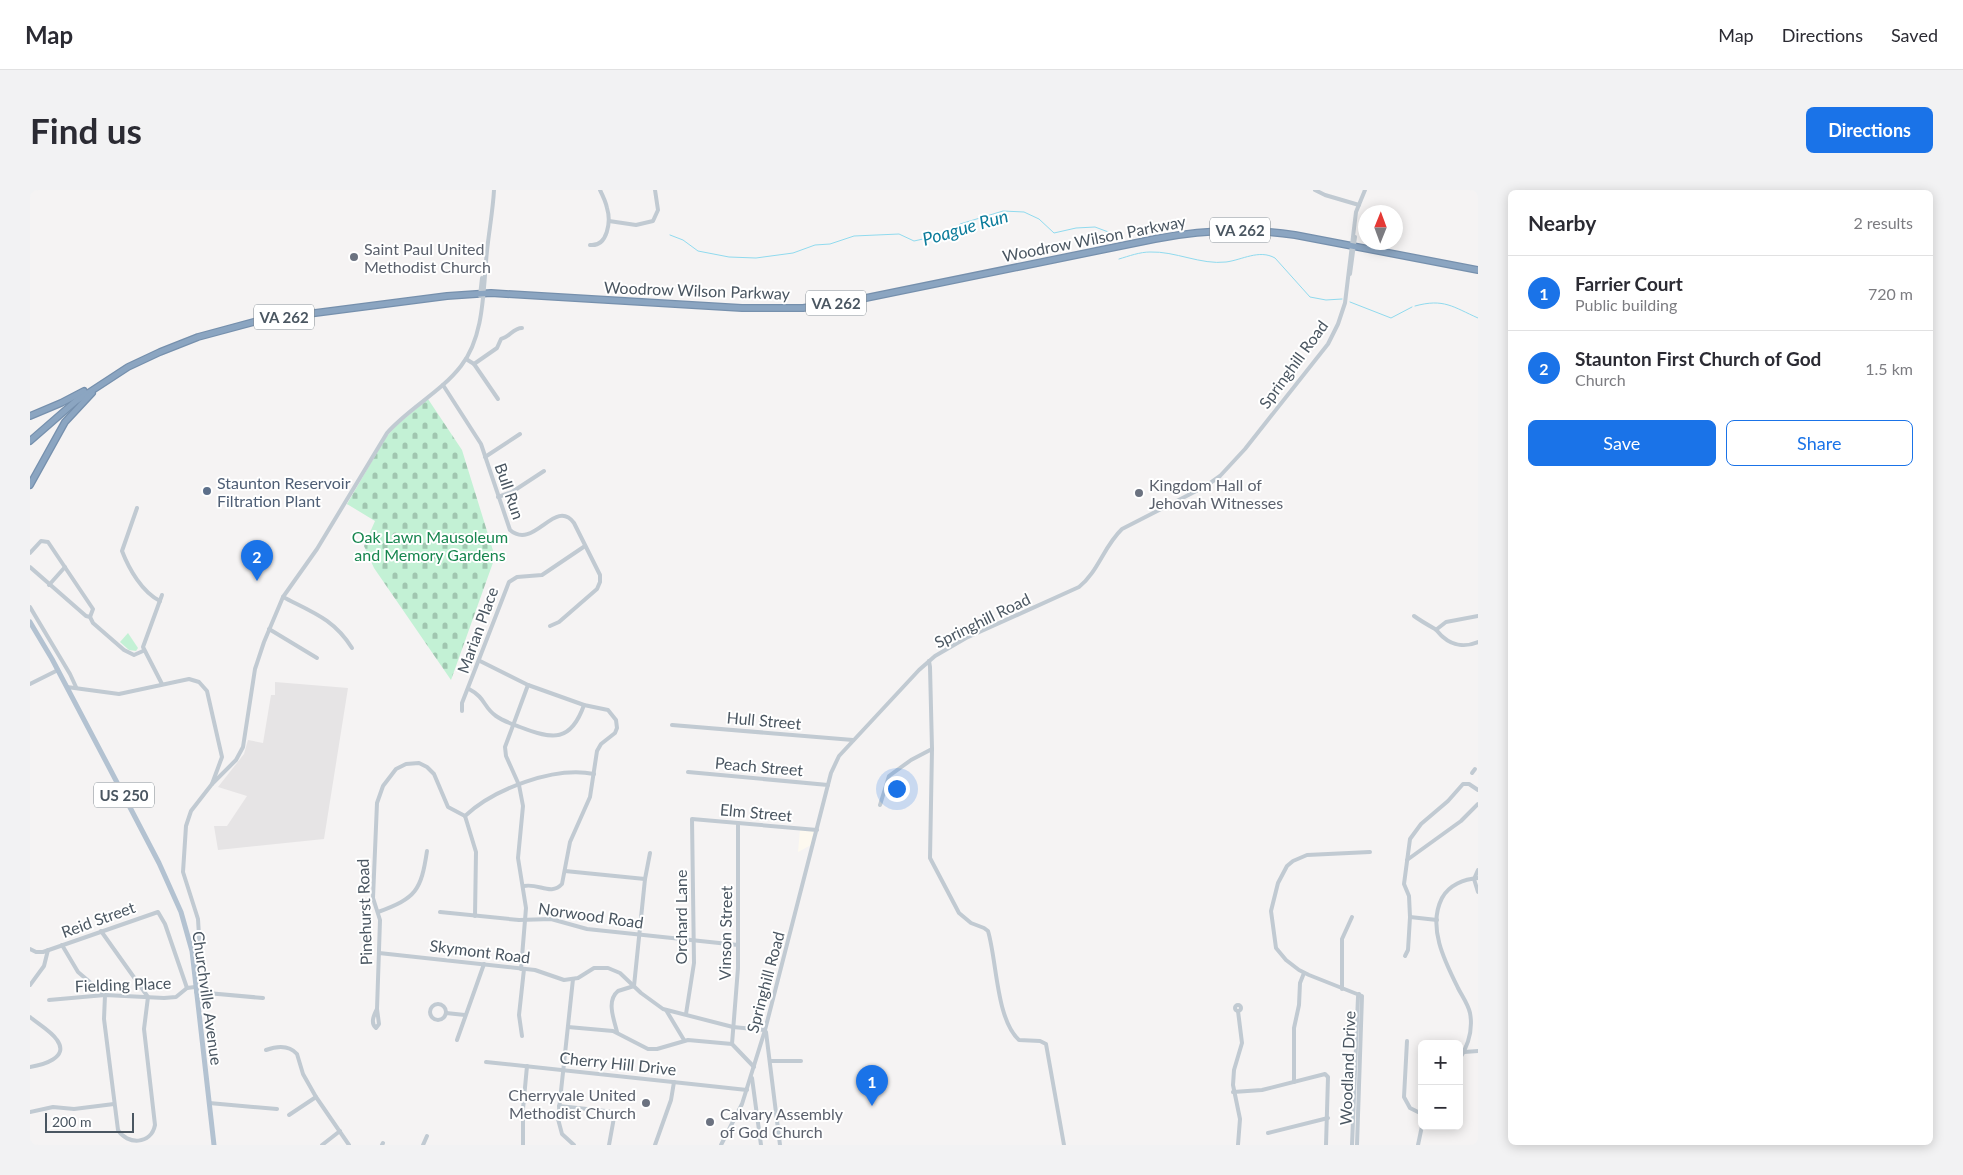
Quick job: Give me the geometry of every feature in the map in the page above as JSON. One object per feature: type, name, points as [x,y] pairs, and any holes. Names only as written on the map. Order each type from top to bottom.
[{"type":"highway","name":"Woodrow Wilson Parkway","points":[[30,441],[76,401],[127,368],[185,341],[212,332],[254,322],[447,296],[515,294],[787,309],[840,303],[1149,240],[1191,233],[1228,230],[1309,237],[1478,270]]},
{"type":"highway","points":[[30,416],[67,400],[127,368]]},
{"type":"highway","points":[[30,484],[57,435],[74,412],[98,389],[127,368]]},
{"type":"main road","name":"Churchville Avenue","points":[[30,622],[58,670],[175,895],[182,912],[192,951],[214,1145]]},
{"type":"street","points":[[194,977],[199,959],[197,914],[183,872],[186,826],[190,810],[236,760],[244,747],[255,669],[283,597],[317,549],[387,433],[443,385],[466,359],[475,336],[494,190]]},
{"type":"street","points":[[590,245],[597,245],[601,242],[609,221],[606,204],[600,190]]},
{"type":"street","points":[[609,221],[636,225],[653,221],[658,210],[655,190]]},
{"type":"street","points":[[1315,190],[1325,195],[1359,205]]},
{"type":"street","name":"Springhill Road","points":[[1359,205],[1365,190]]},
{"type":"street","name":"Springhill Road","points":[[721,1145],[739,1112],[766,1030],[836,760],[929,661],[952,645],[1079,587],[1089,577],[1114,537],[1124,528],[1206,486],[1220,476],[1245,449],[1331,339],[1341,316],[1347,289],[1358,207]]},
{"type":"street","points":[[474,364],[496,348],[501,339],[507,338],[515,329],[522,328]]},
{"type":"street","points":[[466,359],[474,364],[498,399]]},
{"type":"street","name":"Bull Run","points":[[443,385],[478,438],[506,524],[514,533],[522,536],[554,518],[564,516],[572,520],[600,575],[599,586],[560,622],[550,626]]},
{"type":"street","points":[[485,457],[520,434]]},
{"type":"street","points":[[498,497],[511,492],[544,471]]},
{"type":"street","points":[[137,508],[122,551],[143,588],[149,595],[160,601]]},
{"type":"street","points":[[30,553],[39,542],[46,541],[93,609],[90,617]]},
{"type":"street","name":"Marian Place","points":[[462,712],[462,704],[510,581],[518,577],[543,574],[585,546]]},
{"type":"street","points":[[50,585],[65,567]]},
{"type":"street","points":[[30,568],[86,616],[90,617],[93,623],[129,654],[143,651]]},
{"type":"street","points":[[162,595],[143,645],[143,651],[162,684]]},
{"type":"street","points":[[283,597],[334,625],[343,634],[352,648]]},
{"type":"street","points":[[30,607],[70,674],[76,688]]},
{"type":"street","points":[[1414,616],[1428,626],[1437,629],[1442,637],[1455,644],[1468,645],[1478,642]]},
{"type":"street","points":[[1437,629],[1446,622],[1478,616]]},
{"type":"street","points":[[269,629],[317,658]]},
{"type":"street","points":[[480,661],[528,685],[584,705],[608,710],[614,716],[617,723],[613,736],[601,744],[597,750],[588,803],[570,842],[562,884],[556,889],[549,890],[533,885],[524,886]]},
{"type":"street","points":[[929,661],[932,749],[931,861],[962,916],[971,923],[988,931],[1002,1005],[1014,1034],[1019,1040],[1040,1041],[1046,1044],[1064,1145]]},
{"type":"street","points":[[30,684],[58,670]]},
{"type":"street","points":[[67,688],[120,694],[184,679],[192,679],[199,682],[207,691],[222,754],[221,764],[212,784]]},
{"type":"street","points":[[522,1036],[519,1015],[526,904],[518,858],[523,815],[519,785],[505,751],[506,743],[528,685]]},
{"type":"street","points":[[469,689],[482,698],[494,714],[540,735],[559,734],[569,731],[576,724],[584,705]]},
{"type":"street","name":"Hull Street","points":[[672,725],[853,740]]},
{"type":"street","points":[[880,805],[889,776],[911,760],[932,749]]},
{"type":"street","name":"Pinehurst Road","points":[[377,1010],[380,919],[373,898],[377,801],[383,786],[394,770],[406,764],[416,763],[426,766],[436,778],[447,805],[464,816]]},
{"type":"street","points":[[475,916],[476,852],[464,816],[490,798],[519,785],[564,772],[594,774]]},
{"type":"street","name":"Peach Street","points":[[688,772],[828,785]]},
{"type":"street","points":[[1405,956],[1408,950],[1410,917],[1408,896],[1404,884],[1410,839],[1421,824],[1448,801],[1463,784],[1470,784],[1478,790]]},
{"type":"street","points":[[1407,860],[1461,822],[1478,804]]},
{"type":"street","name":"Elm Street","points":[[692,819],[817,830]]},
{"type":"street","name":"Orchard Lane","points":[[686,1014],[694,966],[692,819]]},
{"type":"street","name":"Vinson Street","points":[[732,1044],[738,968],[738,823]]},
{"type":"street","points":[[378,912],[403,902],[414,894],[420,883],[427,851]]},
{"type":"street","name":"Woodland Drive","points":[[1360,994],[1342,989],[1304,973],[1286,960],[1276,948],[1271,911],[1274,895],[1282,874],[1293,861],[1307,855],[1370,852]]},
{"type":"street","points":[[634,986],[638,935],[650,854]]},
{"type":"street","points":[[1478,870],[1476,879],[1478,892]]},
{"type":"street","points":[[565,871],[645,878]]},
{"type":"street","points":[[1476,879],[1459,883],[1447,891],[1438,906],[1436,920],[1441,949],[1448,968],[1470,1012],[1470,1028],[1464,1052],[1478,1051]]},
{"type":"street","name":"Reid Street","points":[[48,950],[157,912],[160,913],[165,924],[187,988]]},
{"type":"street","name":"Norwood Road","points":[[440,912],[525,920],[551,919],[588,929],[738,945]]},
{"type":"street","points":[[1342,989],[1342,938],[1352,917]]},
{"type":"street","points":[[1410,917],[1436,920]]},
{"type":"street","points":[[62,945],[76,969],[105,995],[104,1019],[118,1130],[120,1135],[129,1142],[140,1142],[151,1136],[155,1125],[144,1032],[148,997],[100,931]]},
{"type":"street","points":[[30,949],[38,952],[48,950],[44,966],[30,984]]},
{"type":"street","points":[[192,951],[199,950]]},
{"type":"street","name":"Skymont Road","points":[[379,953],[538,971],[557,979],[573,979]]},
{"type":"street","points":[[456,1040],[484,964]]},
{"type":"street","points":[[574,1145],[567,1140],[560,1130],[558,1121],[573,979],[591,969],[607,967],[620,973],[653,1002],[666,1010],[733,1027],[766,1030],[780,1145]]},
{"type":"street","points":[[1294,1082],[1294,1028],[1299,1005],[1300,984],[1304,973]]},
{"type":"street","points":[[617,1032],[612,1008],[614,995],[620,989],[634,986]]},
{"type":"street","name":"Fielding Place","points":[[49,1000],[105,995],[173,997],[187,988],[263,998]]},
{"type":"street","name":"Woodland Drive","points":[[1352,1145],[1360,994]]},
{"type":"street","name":"Woodland Drive","points":[[1357,1145],[1362,996],[1360,994]]},
{"type":"street","points":[[438,1004],[443,1006],[446,1013],[443,1018],[437,1020],[431,1017],[429,1012],[432,1006],[438,1004]]},
{"type":"street","points":[[666,1010],[684,1040]]},
{"type":"street","points":[[1238,1011],[1242,1043],[1234,1073],[1233,1092],[1240,1118],[1238,1145]]},
{"type":"street","points":[[446,1013],[465,1015]]},
{"type":"street","points":[[30,1017],[56,1038],[60,1049],[58,1055],[51,1062],[30,1067]]},
{"type":"street","points":[[568,1027],[617,1032],[637,1045],[648,1049],[656,1049],[684,1040],[732,1044],[754,1066]]},
{"type":"street","points":[[1407,1041],[1404,1097],[1410,1108],[1418,1112]]},
{"type":"street","points":[[266,1050],[276,1047],[290,1048],[296,1052],[299,1056],[301,1071],[316,1097],[349,1145]]},
{"type":"street","points":[[770,1061],[801,1062]]},
{"type":"street","name":"Cherry Hill Drive","points":[[486,1062],[747,1090]]},
{"type":"street","points":[[523,1145],[522,1109],[527,1066]]},
{"type":"street","points":[[1233,1092],[1262,1090],[1322,1073],[1326,1074],[1328,1118],[1326,1145]]},
{"type":"street","points":[[751,1075],[761,1145]]},
{"type":"street","points":[[655,1145],[671,1100],[674,1082]]},
{"type":"street","points":[[289,1115],[316,1097]]},
{"type":"street","points":[[209,1103],[277,1109]]},
{"type":"street","points":[[30,1112],[53,1107],[75,1109],[114,1104]]},
{"type":"street","points":[[559,1106],[614,1112],[609,1145]]},
{"type":"street","points":[[1268,1133],[1328,1118]]},
{"type":"street","points":[[1418,1145],[1421,1130]]},
{"type":"street","points":[[322,1145],[340,1131]]},
{"type":"street","points":[[423,1145],[427,1136]]},
{"type":"shaded area","points":[[275,682],[348,688],[324,839],[218,850],[214,826],[227,826],[247,796],[218,787],[244,754],[248,740],[263,743],[271,695],[275,695]]},
{"type":"shaded area","points":[[800,830],[814,831],[811,845],[798,852]]},
{"type":"green space","name":"Oak Lawn Mausoleum and Memory Gardens","points":[[428,399],[462,450],[495,557],[451,680],[374,568],[364,546],[375,521],[347,504],[386,437],[397,425]]},
{"type":"green space","points":[[128,633],[138,648],[136,651],[129,650],[120,642]]},
{"type":"waterway","name":"Poague Run","points":[[670,235],[683,240],[698,251],[729,257],[756,258],[793,253],[815,245],[830,244],[854,236],[899,234],[914,241],[950,233],[960,224],[1003,211],[1024,212],[1039,219],[1054,233],[1076,228],[1095,227],[1111,233]]},
{"type":"waterway","name":"Poague Run","points":[[1119,259],[1138,253],[1150,252],[1159,252],[1207,262],[1226,262],[1257,255],[1269,256],[1275,258],[1310,297],[1326,300],[1342,299]]},
{"type":"waterway","name":"Poague Run","points":[[1350,302],[1391,318],[1412,307]]},
{"type":"waterway","name":"Poague Run","points":[[1415,306],[1441,303],[1455,307],[1478,318]]},
{"type":"place","name":"Saint Paul United Methodist Church","points":[[354,257]]},
{"type":"place","name":"Staunton Reservoir Filtration Plant","points":[[207,491]]},
{"type":"place","name":"Kingdom Hall of Jehovah Witnesses","points":[[1139,493]]},
{"type":"place","name":"Staunton First Church of God","points":[[257,581]]},
{"type":"place","name":"Cherryvale United Methodist Church","points":[[646,1103]]},
{"type":"place","name":"Farrier Court","points":[[872,1106]]},
{"type":"place","name":"Calvary Assembly of God Church","points":[[710,1122]]}]
